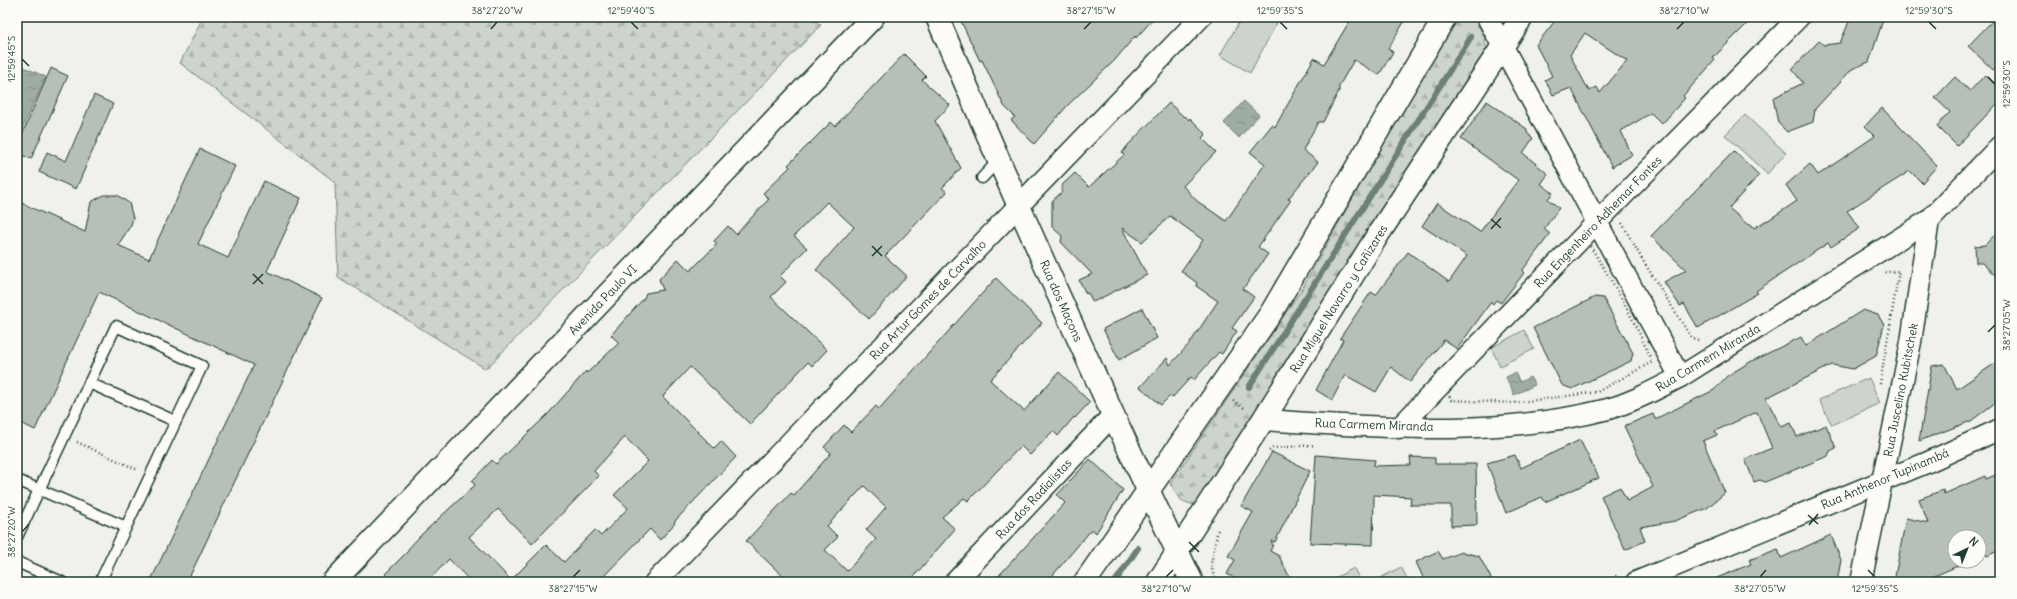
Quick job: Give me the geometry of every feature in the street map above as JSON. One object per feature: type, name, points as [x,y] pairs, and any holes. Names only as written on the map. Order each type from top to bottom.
[{"type":"street","name":"Avenida Paulo VI","points":[[333,582],[873,17]]},
{"type":"street","name":"Rua dos Maçons","points":[[937,17],[1018,207],[1112,416],[1192,582]]},
{"type":"street","name":"Rua Artur Gomes de Carvalho","points":[[655,582],[933,289],[1018,207],[1201,17]]},
{"type":"street","points":[[1085,582],[1271,313],[1445,17]]},
{"type":"street","points":[[1487,17],[1501,46],[1680,377]]},
{"type":"street","name":"Rua Miguel Navarro y Cañizares","points":[[1158,582],[1263,420],[1379,233],[1501,46],[1522,17]]},
{"type":"street","name":"Rua Engenheiro Adhemar Fontes","points":[[1399,428],[1597,222],[1799,17]]},
{"type":"street","name":"Rua Carmem Miranda","points":[[1263,420],[1399,428],[1506,426],[1563,418],[1609,408],[1642,396],[1680,377],[1929,220],[2000,146]]},
{"type":"street","name":"Rua Juscelino Kubitschek","points":[[1861,582],[1884,480],[1911,342],[1929,220]]},
{"type":"street","name":"Rua dos Radialistas","points":[[955,582],[1112,416]]},
{"type":"street","name":"Rua Anthenor Tupinambá","points":[[1631,577],[1884,480],[1926,463],[2000,429]]},
{"type":"lane","points":[[982,178],[998,160]]},
{"type":"lane","points":[[17,537],[116,326],[202,366],[100,582]]},
{"type":"lane","points":[[89,383],[176,422]]},
{"type":"lane","points":[[17,480],[126,527]]},
{"type":"lane","points":[[17,562],[62,582]]},
{"type":"path","points":[[1621,220],[1642,259],[1691,337],[1703,342]]},
{"type":"path","points":[[1588,243],[1643,339],[1652,362],[1597,392],[1513,403],[1450,400],[1447,389],[1588,243]]},
{"type":"path","points":[[1878,273],[1899,271],[1879,390]]},
{"type":"path","points":[[1218,391],[1263,420]]},
{"type":"path","points":[[64,436],[150,475]]},
{"type":"path","points":[[1267,451],[1273,448],[1322,444]]},
{"type":"path","points":[[1215,582],[1211,564],[1220,523]]},
{"type":"path","points":[[1604,582],[1631,577]]},
{"type":"green space","points":[[203,17],[809,17],[821,25],[486,369],[338,277],[335,182],[180,63]]},
{"type":"green space","points":[[1242,17],[1280,17],[1250,73],[1220,55]]},
{"type":"green space","points":[[1454,17],[1469,17],[1475,19],[1484,36],[1487,52],[1201,507],[1182,501],[1170,484],[1302,289]]},
{"type":"green space","points":[[1745,115],[1786,153],[1767,174],[1725,135]]},
{"type":"green space","points":[[1524,330],[1534,349],[1500,366],[1491,348]]},
{"type":"green space","points":[[1869,378],[1880,403],[1832,425],[1819,400]]},
{"type":"green space","points":[[1401,567],[1409,582],[1373,582]]},
{"type":"green space","points":[[1354,568],[1361,582],[1329,582],[1329,581]]},
{"type":"water","points":[[17,64],[46,77],[17,140]]},
{"type":"water","points":[[1244,101],[1259,115],[1239,138],[1224,123]]},
{"type":"water","points":[[1515,373],[1520,382],[1530,377],[1535,385],[1514,395],[1506,377]]},
{"type":"building","points":[[959,17],[1155,17],[1136,38],[1135,36],[1115,60],[1067,106],[1034,144],[1011,120],[1015,117],[1004,106]]},
{"type":"building","points":[[1352,17],[1407,17],[1388,49],[1393,52],[1379,75],[1354,60],[1339,86],[1339,91],[1323,122],[1318,122],[1303,150],[1318,162],[1288,199],[1291,200],[1258,247],[1268,254],[1243,289],[1254,297],[1232,328],[1237,331],[1222,354],[1219,352],[1194,380],[1191,377],[1172,398],[1170,396],[1161,405],[1140,387],[1167,358],[1170,365],[1190,343],[1218,301],[1196,286],[1197,283],[1181,271],[1203,240],[1170,216],[1142,242],[1122,228],[1147,275],[1093,302],[1088,293],[1086,294],[1079,280],[1092,274],[1061,242],[1062,236],[1052,227],[1052,201],[1062,192],[1062,185],[1075,173],[1089,187],[1124,155],[1122,153],[1128,145],[1169,103],[1184,117],[1185,116],[1189,120],[1190,118],[1206,134],[1202,138],[1216,152],[1183,186],[1197,201],[1226,221],[1265,164],[1250,152],[1272,125],[1275,127],[1314,58],[1324,64]]},
{"type":"building","points":[[1558,17],[1754,17],[1713,58],[1715,60],[1683,96],[1685,98],[1662,124],[1651,113],[1621,131],[1632,155],[1612,167],[1571,88],[1553,95],[1545,80],[1552,76],[1536,45]],"holes":[[[1585,33],[1627,61],[1600,93],[1597,87],[1589,91],[1570,55]]]},
{"type":"building","points":[[1851,17],[1884,17],[1869,62],[1852,69],[1815,109],[1813,122],[1787,132],[1778,123],[1773,98],[1803,83],[1792,69],[1819,41],[1824,45],[1840,43]]},
{"type":"building","points":[[1996,17],[2000,17],[2000,62],[1993,70],[1968,46]]},
{"type":"building","points":[[904,54],[926,76],[922,80],[950,105],[935,121],[961,168],[942,188],[947,192],[885,256],[907,276],[869,319],[816,270],[854,227],[827,202],[794,236],[807,248],[780,276],[786,282],[771,297],[827,350],[812,366],[808,362],[750,424],[690,367],[665,394],[663,397],[714,448],[721,441],[736,457],[674,522],[675,523],[660,540],[650,529],[598,582],[471,582],[449,559],[427,582],[393,582],[385,574],[408,551],[408,549],[423,533],[475,485],[472,481],[492,460],[496,464],[548,414],[586,371],[587,373],[619,343],[611,335],[644,298],[646,293],[663,290],[659,279],[678,259],[690,271],[717,244],[714,241],[728,226],[736,234],[769,199],[763,193],[790,167],[788,165],[831,122],[835,126]],"holes":[[[625,437],[648,461],[614,495],[628,508],[601,536],[595,530],[564,562],[546,545],[511,580],[469,537],[498,509],[532,544],[599,476],[594,471]]]},
{"type":"building","points":[[51,68],[68,76],[31,159],[17,153],[17,146]]},
{"type":"building","points":[[1985,75],[2000,89],[2000,101],[1957,146],[1937,126],[1950,112],[1935,98],[1955,77],[1970,91]]},
{"type":"building","points":[[94,95],[113,104],[76,189],[39,172],[47,152],[66,161]]},
{"type":"building","points":[[1487,101],[1527,129],[1527,133],[1533,138],[1523,153],[1548,174],[1541,184],[1553,193],[1548,199],[1559,208],[1544,229],[1550,234],[1522,271],[1524,273],[1501,303],[1496,300],[1493,304],[1491,302],[1457,349],[1444,340],[1410,382],[1391,367],[1376,392],[1345,375],[1332,400],[1316,390],[1343,340],[1340,338],[1371,292],[1376,295],[1408,252],[1449,282],[1467,256],[1422,226],[1437,203],[1480,232],[1518,180],[1461,139]]},
{"type":"building","points":[[1882,108],[1937,166],[1922,183],[1910,171],[1847,211],[1860,228],[1831,247],[1828,243],[1756,291],[1758,293],[1698,328],[1684,304],[1680,306],[1664,282],[1686,270],[1651,236],[1734,151],[1759,175],[1729,208],[1748,225],[1751,224],[1754,228],[1767,221],[1797,201],[1786,185],[1810,164],[1818,175],[1875,136],[1865,126]]},
{"type":"building","points":[[200,149],[235,166],[198,244],[228,258],[264,181],[301,198],[267,271],[322,298],[187,582],[150,582],[254,365],[99,292],[35,430],[17,421],[17,201],[85,232],[91,202],[104,195],[117,195],[129,203],[133,218],[131,225],[118,245],[149,259]]},
{"type":"building","points":[[2000,229],[2000,280],[1982,263],[1976,263],[1975,246],[1985,245]]},
{"type":"building","points":[[996,278],[1042,323],[990,380],[1024,411],[1059,372],[1090,402],[1075,418],[1074,417],[1058,436],[1053,431],[1030,455],[1021,446],[968,501],[964,498],[942,517],[955,529],[909,582],[789,582],[746,541],[791,493],[794,495],[831,453],[824,447],[844,425],[851,432],[876,406],[879,409]],"holes":[[[864,486],[886,507],[866,530],[876,539],[847,571],[825,550],[838,537],[827,526]]]},
{"type":"building","points":[[1595,297],[1603,298],[1633,353],[1631,361],[1572,389],[1562,385],[1533,328]]},
{"type":"building","points":[[1142,308],[1157,338],[1119,360],[1103,329]]},
{"type":"building","points":[[1863,310],[1878,315],[1884,325],[1876,356],[1853,369],[1832,365],[1766,398],[1781,427],[1791,423],[1797,437],[1826,425],[1836,448],[1830,451],[1828,456],[1765,482],[1760,480],[1754,482],[1745,459],[1772,448],[1757,412],[1715,431],[1717,435],[1703,441],[1725,493],[1707,508],[1675,521],[1640,527],[1645,541],[1625,550],[1601,496],[1620,487],[1627,501],[1653,487],[1624,426],[1653,414],[1655,419],[1714,390],[1727,376],[1750,362],[1801,337],[1806,346]]},
{"type":"building","points":[[2000,360],[2000,399],[1971,421],[1919,441],[1932,366],[1944,364],[1957,389]]},
{"type":"building","points":[[1580,440],[1599,478],[1545,502],[1542,497],[1506,513],[1487,463],[1515,455],[1521,468]]},
{"type":"building","points":[[1272,452],[1310,471],[1275,542],[1271,541],[1273,545],[1270,551],[1279,556],[1292,582],[1240,582],[1227,574],[1235,560],[1228,556],[1253,512],[1241,506]]},
{"type":"building","points":[[1316,455],[1375,460],[1374,466],[1411,465],[1410,457],[1435,458],[1435,464],[1476,464],[1477,525],[1451,526],[1451,505],[1410,505],[1411,497],[1374,495],[1373,545],[1310,543]]},
{"type":"building","points":[[1090,459],[1123,490],[1096,533],[1092,529],[1047,582],[993,582],[1065,503],[1057,495]]},
{"type":"building","points":[[2000,473],[2000,550],[1987,556],[1987,529],[1947,529],[1947,569],[1951,569],[1930,578],[1931,582],[1894,582],[1906,518],[1928,523],[1919,499],[1943,490],[1944,494],[1985,476],[1986,479]]},
{"type":"building","points":[[1831,535],[1841,560],[1837,582],[1707,582],[1751,564],[1749,560],[1778,549],[1781,558]]},
{"type":"building","points":[[1438,551],[1443,559],[1462,552],[1479,556],[1493,582],[1425,582],[1416,562]]},
{"type":"waterway","points":[[1249,387],[1471,37]]},
{"type":"waterway","points":[[1115,582],[1138,548]]}]
